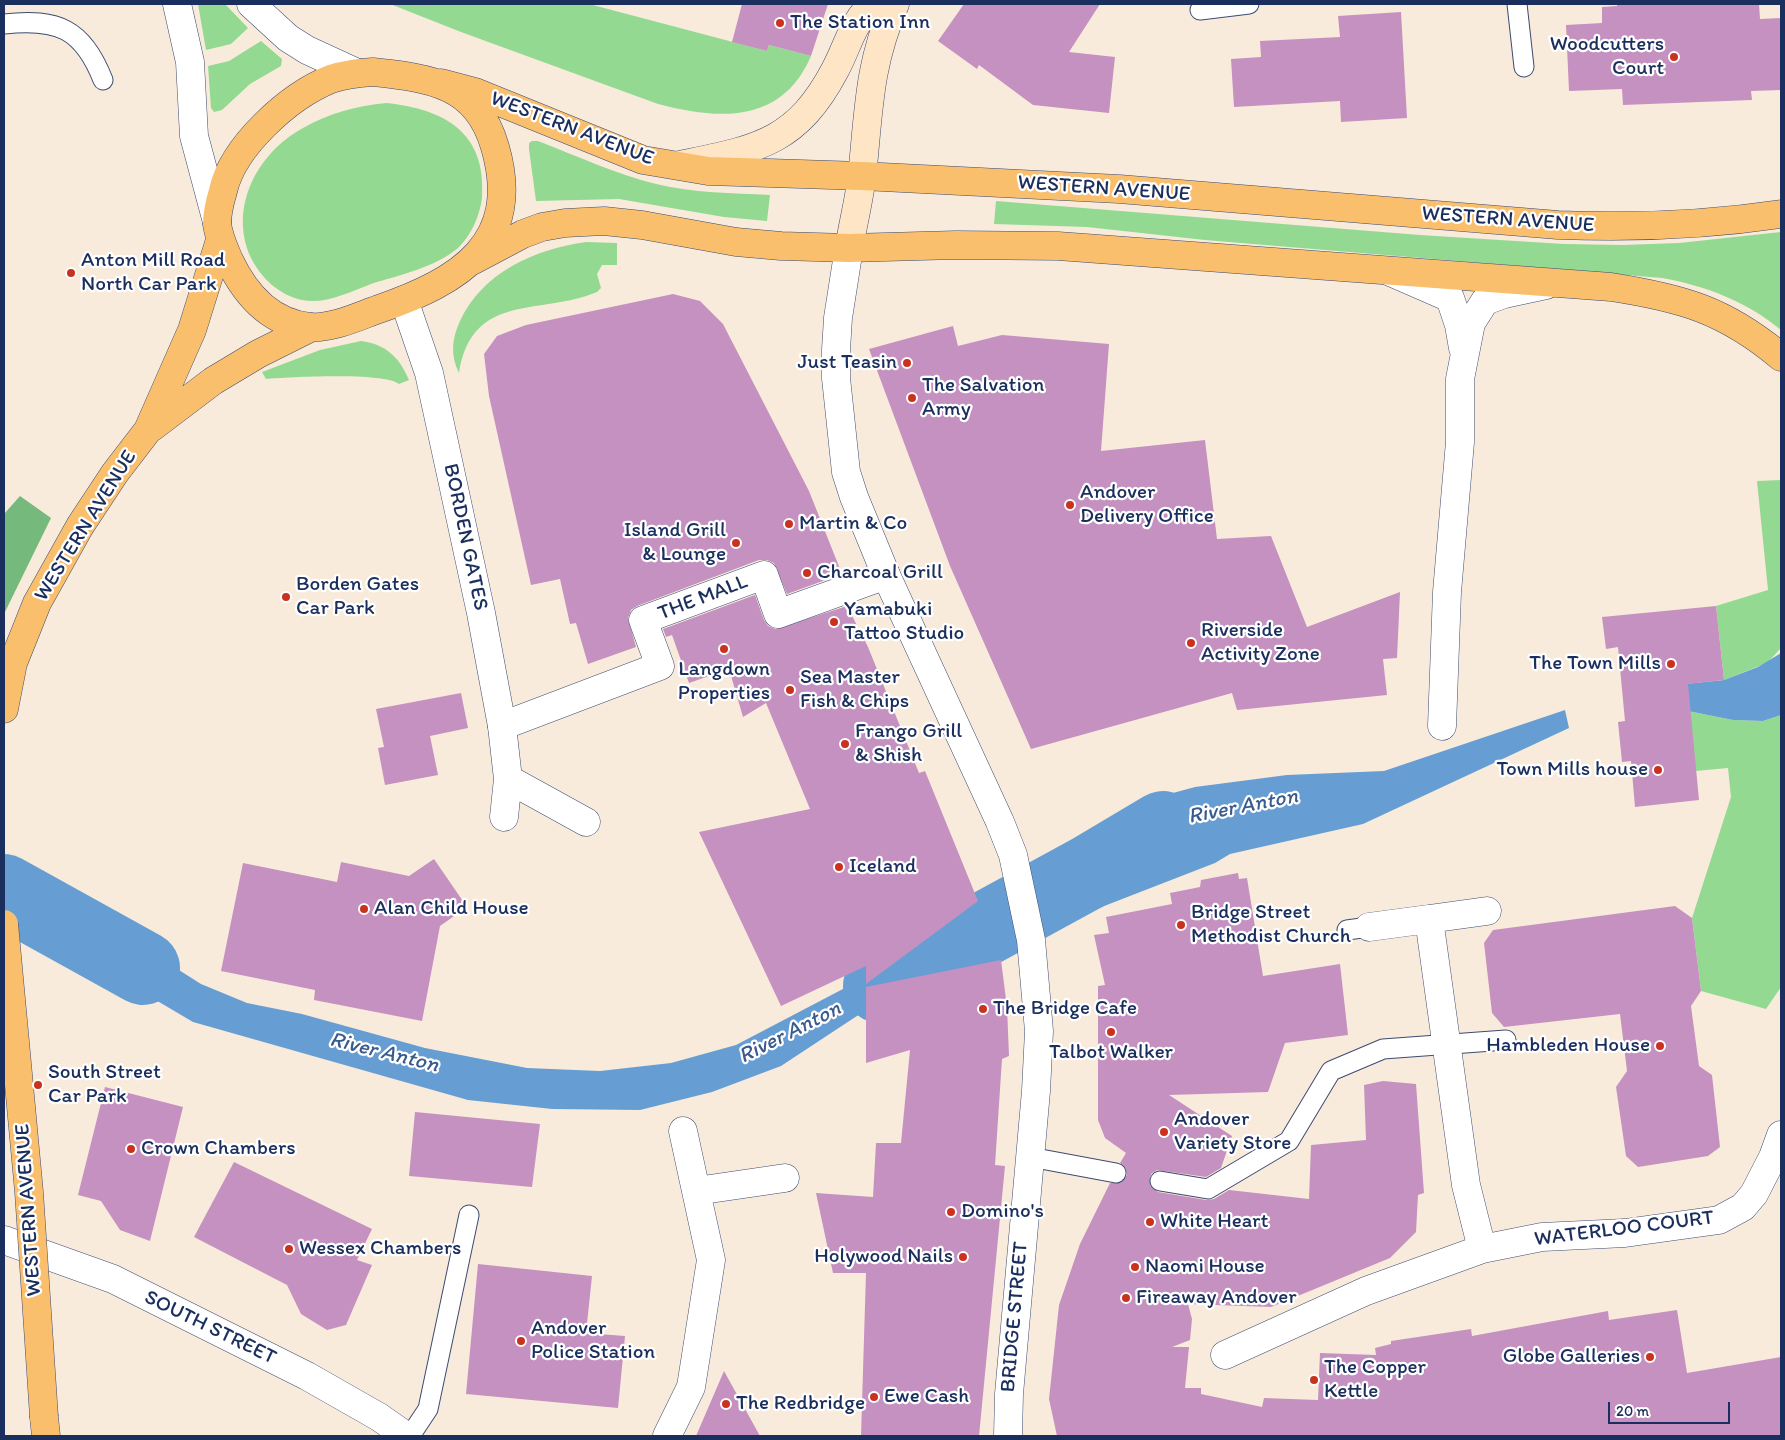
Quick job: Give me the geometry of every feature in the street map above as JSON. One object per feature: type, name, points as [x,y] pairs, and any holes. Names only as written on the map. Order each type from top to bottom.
[{"type":"main road","points":[[671,166],[735,154],[774,139],[803,118],[823,92],[858,18],[872,4]]},
{"type":"main road","points":[[850,248],[862,176],[867,105],[874,62],[883,30],[895,4]]},
{"type":"main road","name":"WESTERN AVENUE","points":[[4,709],[13,663],[23,634],[52,573],[115,473],[148,430],[192,330],[218,231],[225,181],[235,160],[272,118],[313,88],[332,79],[357,73],[390,74],[441,83],[475,92],[617,150],[671,166],[735,173],[862,176],[1119,189],[1483,219],[1608,227],[1677,226],[1781,214]]},
{"type":"main road","points":[[441,83],[467,99],[479,111],[489,126],[502,171],[504,193],[496,225],[487,244],[472,261]]},
{"type":"main road","points":[[218,231],[236,275],[249,294],[261,306],[289,322],[312,327],[352,318],[404,300],[444,280],[472,261],[523,234],[542,228],[584,221],[642,225],[736,242],[850,248],[956,245],[1058,246],[1611,287],[1661,294],[1688,302],[1739,326],[1781,357]]},
{"type":"main road","name":"WESTERN AVENUE","points":[[148,430],[213,381],[258,354],[312,327]]},
{"type":"main road","name":"WESTERN AVENUE","points":[[4,924],[29,1192],[45,1427]]},
{"type":"street","points":[[176,4],[190,62],[194,136],[218,231]]},
{"type":"street","points":[[251,4],[288,38],[306,50],[357,73]]},
{"type":"street","name":"BRIDGE STREET","points":[[850,248],[838,318],[836,378],[846,472],[854,497],[886,574],[1000,822],[1012,855],[1031,940],[1039,1031],[1009,1394],[1008,1436]]},
{"type":"street","points":[[1388,271],[1450,298],[1459,326],[1464,355]]},
{"type":"street","points":[[1442,726],[1447,592],[1460,442],[1460,380],[1471,323],[1485,301],[1504,294],[1558,283]]},
{"type":"street","name":"BORDEN GATES","points":[[404,300],[430,373],[481,613],[502,726],[508,779],[504,817]]},
{"type":"street","name":"THE MALL","points":[[502,726],[660,666],[643,620],[764,575],[778,614],[886,574]]},
{"type":"street","points":[[508,779],[586,822]]},
{"type":"street","points":[[1358,929],[1487,911]]},
{"type":"street","points":[[1429,919],[1448,1044],[1466,1185],[1482,1249]]},
{"type":"street","points":[[667,1436],[690,1387],[711,1260],[683,1131]]},
{"type":"street","name":"WATERLOO COURT","points":[[1225,1356],[1366,1291],[1482,1249],[1542,1237],[1625,1233],[1719,1220],[1743,1207],[1754,1194],[1773,1157],[1781,1134]]},
{"type":"street","points":[[696,1190],[785,1178]]},
{"type":"street","name":"SOUTH STREET","points":[[4,1240],[112,1279],[307,1376],[379,1417],[406,1436]]},
{"type":"lane","points":[[1200,10],[1248,4]]},
{"type":"lane","points":[[1517,4],[1524,67]]},
{"type":"lane","points":[[4,24],[51,25],[68,31],[82,42],[93,56],[103,80]]},
{"type":"lane","points":[[1160,1181],[1208,1189],[1289,1141],[1332,1071],[1383,1049],[1506,1040]]},
{"type":"lane","points":[[1030,1158],[1116,1173]]},
{"type":"lane","points":[[410,1436],[423,1419],[431,1396],[469,1215]]},
{"type":"green space","points":[[198,4],[225,4],[248,28],[231,44],[206,50]]},
{"type":"green space","points":[[390,4],[589,4],[767,51],[769,45],[811,56],[799,78],[783,94],[766,105],[746,112],[726,114],[704,113],[658,104]]},
{"type":"green space","points":[[261,41],[282,59],[281,66],[250,84],[222,110],[214,112],[211,108],[208,66],[229,61]]},
{"type":"green space","points":[[386,103],[426,111],[443,118],[458,128],[469,141],[477,156],[482,175],[481,205],[471,231],[458,248],[438,261],[346,294],[319,301],[310,301],[294,298],[278,290],[265,279],[255,265],[245,239],[243,220],[245,201],[260,167],[272,152],[303,128],[343,111]]},
{"type":"green space","points":[[538,141],[611,170],[656,184],[699,191],[770,195],[767,221],[724,217],[619,199],[536,201],[529,149],[529,143]]},
{"type":"green space","points":[[996,201],[1420,235],[1564,244],[1623,245],[1679,243],[1781,232],[1781,330],[1754,311],[1725,296],[1694,285],[1662,278],[1205,240],[1087,227],[994,224]]},
{"type":"green space","points":[[586,242],[617,243],[617,265],[602,265],[597,274],[601,288],[597,292],[576,299],[512,311],[494,318],[478,329],[466,347],[459,373],[453,353],[455,334],[470,304],[482,289],[512,266],[530,257],[548,250]]},
{"type":"green space","points":[[361,341],[378,345],[391,353],[401,365],[409,380],[399,384],[390,380],[357,377],[266,379],[262,372],[320,350]]},
{"type":"green space","points":[[1781,480],[1781,648],[1767,663],[1724,680],[1716,606],[1768,590],[1757,481]]},
{"type":"green space","points":[[20,496],[51,518],[4,614],[4,514]]},
{"type":"green space","points":[[1688,711],[1733,720],[1763,721],[1781,715],[1781,987],[1766,1009],[1701,991],[1692,918],[1731,797],[1728,768],[1685,772]]},
{"type":"water","points":[[1781,653],[1781,715],[1763,721],[1733,720],[1688,711],[1665,686],[1724,680],[1758,667]]},
{"type":"water","points":[[1565,710],[1569,728],[1363,824],[1230,854],[1215,863],[1081,915],[1075,871],[1136,803],[1195,787],[1287,775],[1384,771]]},
{"type":"water","points":[[52,899],[171,965],[201,984],[247,1003],[302,1014],[425,1048],[527,1068],[600,1071],[671,1063],[736,1045],[967,924],[977,965],[866,1010],[781,1066],[712,1092],[640,1110],[552,1109],[468,1100],[193,1022],[54,940]]},
{"type":"building","name":"The Station Inn","points":[[742,4],[828,4],[811,56],[769,45],[767,51],[732,42]]},
{"type":"building","points":[[964,4],[1100,4],[1069,52],[1115,57],[1109,113],[1033,105],[979,65],[977,69],[938,41]]},
{"type":"building","name":"Woodcutters Court","points":[[1617,4],[1759,4],[1760,19],[1781,18],[1781,90],[1751,91],[1752,100],[1623,105],[1622,89],[1569,91],[1566,25],[1602,23],[1602,7],[1617,6]]},
{"type":"building","points":[[1401,12],[1407,118],[1341,122],[1340,101],[1234,107],[1231,59],[1261,57],[1260,41],[1340,37],[1338,16]]},
{"type":"building","points":[[673,294],[700,301],[723,324],[809,491],[842,574],[787,594],[774,563],[767,560],[759,560],[637,606],[631,610],[628,618],[636,647],[588,664],[576,623],[570,624],[560,579],[531,585],[489,396],[484,354],[497,336],[526,325]]},
{"type":"building","points":[[953,326],[958,346],[1002,335],[1109,344],[1101,451],[1205,440],[1217,539],[1271,536],[1307,627],[1400,592],[1397,658],[1383,659],[1387,695],[1237,710],[1232,693],[1031,749],[950,566],[869,349]]},
{"type":"building","points":[[755,595],[764,620],[768,626],[776,629],[847,606],[868,647],[919,773],[925,771],[978,901],[866,984],[866,966],[781,1006],[699,832],[810,809],[766,703],[743,717],[729,669],[689,683],[672,635],[666,637],[663,629]]},
{"type":"building","name":"The Town Mills","points":[[1716,606],[1724,680],[1688,684],[1699,800],[1635,807],[1631,761],[1622,762],[1618,722],[1625,721],[1618,647],[1606,649],[1602,617]]},
{"type":"building","points":[[461,693],[468,728],[430,736],[438,775],[385,785],[378,748],[384,747],[376,709]]},
{"type":"building","points":[[434,859],[467,907],[440,926],[422,1021],[314,1000],[315,990],[221,971],[243,863],[337,882],[341,862],[409,876]]},
{"type":"building","points":[[1238,873],[1239,879],[1247,878],[1263,976],[1340,964],[1348,1035],[1285,1043],[1268,1092],[1169,1095],[1232,1136],[1221,1168],[1206,1177],[1157,1170],[1151,1174],[1150,1185],[1158,1192],[1206,1200],[1214,1199],[1229,1190],[1309,1199],[1311,1145],[1366,1140],[1364,1085],[1383,1081],[1416,1084],[1424,1193],[1418,1195],[1416,1232],[1390,1258],[1271,1307],[1188,1304],[1192,1319],[1190,1340],[1172,1347],[1189,1347],[1185,1388],[1201,1388],[1201,1394],[1262,1407],[1264,1398],[1318,1400],[1320,1353],[1376,1355],[1375,1348],[1391,1344],[1391,1341],[1471,1329],[1472,1336],[1608,1311],[1609,1320],[1677,1310],[1687,1373],[1781,1357],[1781,1436],[1057,1436],[1049,1399],[1059,1305],[1080,1244],[1110,1183],[1120,1183],[1127,1175],[1126,1169],[1120,1163],[1126,1153],[1105,1138],[1098,1120],[1098,986],[1105,985],[1094,935],[1109,933],[1106,917],[1172,904],[1170,893],[1200,887],[1201,880]]},
{"type":"building","name":"Hambleden House","points":[[1675,906],[1692,918],[1701,991],[1691,1006],[1699,1066],[1712,1075],[1720,1147],[1708,1156],[1638,1167],[1626,1156],[1616,1087],[1627,1071],[1620,1014],[1504,1027],[1492,1013],[1484,943],[1493,930]]},
{"type":"building","points":[[1001,960],[1007,1007],[1009,1056],[1002,1059],[995,1165],[1005,1166],[979,1436],[861,1436],[866,1273],[833,1273],[816,1193],[873,1197],[876,1143],[901,1143],[910,1050],[866,1063],[866,987]]},
{"type":"building","name":"Crown Chambers","points":[[105,1087],[183,1107],[150,1241],[120,1230],[101,1201],[78,1195]]},
{"type":"building","points":[[415,1112],[540,1124],[532,1187],[409,1176]]},
{"type":"building","name":"Wessex Chambers","points":[[234,1162],[372,1229],[357,1260],[372,1265],[346,1325],[327,1330],[301,1314],[287,1285],[194,1237]]},
{"type":"building","points":[[478,1264],[592,1276],[586,1333],[625,1336],[618,1408],[466,1394]]},
{"type":"building","name":"The Redbridge","points":[[724,1371],[760,1436],[696,1436]]},
{"type":"waterway","name":"River Anton","points":[[880,986],[1089,872],[1163,828]]},
{"type":"waterway","name":"River Anton","points":[[4,891],[143,968]]},
{"type":"place","name":"The Station Inn","points":[[780,23]]},
{"type":"place","name":"Woodcutters Court","points":[[1674,57]]},
{"type":"place","name":"Anton Mill Road North Car Park","points":[[71,273]]},
{"type":"place","name":"Just Teasin","points":[[907,363]]},
{"type":"place","name":"The Salvation Army","points":[[912,398]]},
{"type":"place","name":"Andover Delivery Office","points":[[1070,505]]},
{"type":"place","name":"Martin & Co","points":[[789,524]]},
{"type":"place","name":"Island Grill & Lounge","points":[[736,543]]},
{"type":"place","name":"Charcoal Grill","points":[[807,573]]},
{"type":"place","name":"Borden Gates Car Park","points":[[286,597]]},
{"type":"place","name":"Yamabuki Tattoo Studio","points":[[834,622]]},
{"type":"place","name":"Riverside Activity Zone","points":[[1191,643]]},
{"type":"place","name":"Langdown Properties","points":[[724,649]]},
{"type":"place","name":"The Town Mills","points":[[1671,664]]},
{"type":"place","name":"Sea Master Fish & Chips","points":[[790,690]]},
{"type":"place","name":"Frango Grill & Shish","points":[[845,744]]},
{"type":"place","name":"Town Mills house","points":[[1658,770]]},
{"type":"place","name":"Iceland","points":[[839,867]]},
{"type":"place","name":"Alan Child House","points":[[364,909]]},
{"type":"place","name":"Bridge Street Methodist Church","points":[[1181,925]]},
{"type":"place","name":"The Bridge Cafe","points":[[983,1009]]},
{"type":"place","name":"Talbot Walker","points":[[1111,1032]]},
{"type":"place","name":"Hambleden House","points":[[1660,1046]]},
{"type":"place","name":"South Street Car Park","points":[[38,1085]]},
{"type":"place","name":"Andover Variety Store","points":[[1164,1132]]},
{"type":"place","name":"Crown Chambers","points":[[131,1149]]},
{"type":"place","name":"Domino's","points":[[951,1212]]},
{"type":"place","name":"White Heart","points":[[1150,1222]]},
{"type":"place","name":"Wessex Chambers","points":[[289,1249]]},
{"type":"place","name":"Holywood Nails","points":[[963,1257]]},
{"type":"place","name":"Naomi House","points":[[1135,1267]]},
{"type":"place","name":"Fireaway Andover","points":[[1126,1298]]},
{"type":"place","name":"Andover Police Station","points":[[521,1341]]},
{"type":"place","name":"Globe Galleries","points":[[1650,1357]]},
{"type":"place","name":"The Copper Kettle","points":[[1314,1380]]},
{"type":"place","name":"Ewe Cash","points":[[874,1397]]},
{"type":"place","name":"The Redbridge","points":[[726,1404]]}]
